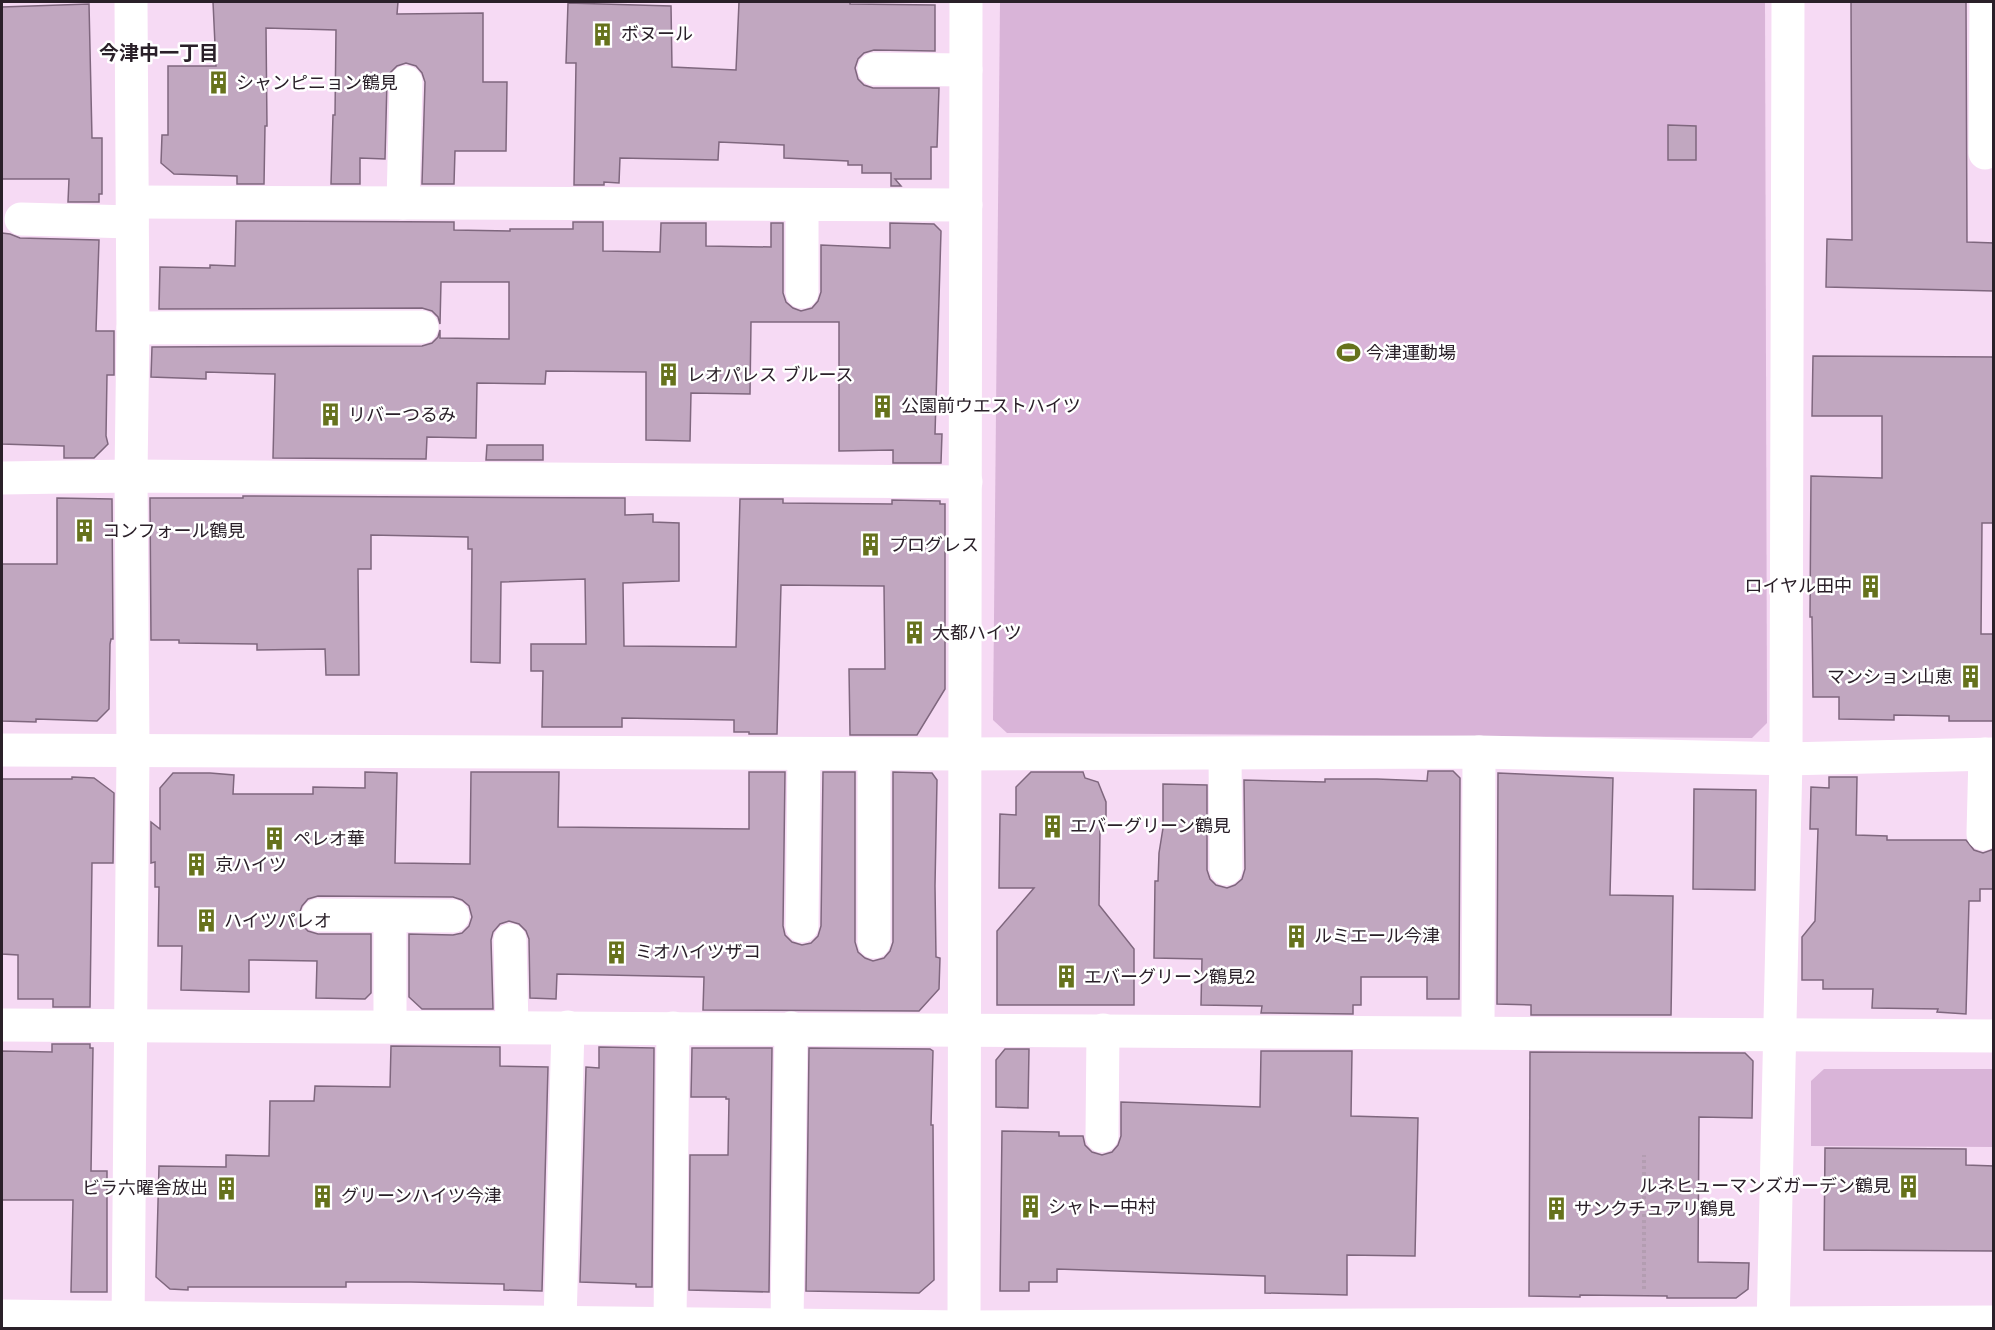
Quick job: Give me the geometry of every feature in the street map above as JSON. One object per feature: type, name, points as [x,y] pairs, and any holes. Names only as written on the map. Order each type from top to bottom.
[{"type":"street","points":[[128,1323],[133,750],[131,2]]},
{"type":"street","points":[[964,1328],[966,2]]},
{"type":"street","points":[[1773,1326],[1786,759],[1788,2]]},
{"type":"street","points":[[1985,153],[1986,2]]},
{"type":"street","points":[[874,69],[966,70]]},
{"type":"street","points":[[403,203],[406,82]]},
{"type":"street","points":[[21,219],[133,212],[403,203],[966,205]]},
{"type":"street","points":[[801,292],[802,205]]},
{"type":"street","points":[[133,328],[422,327]]},
{"type":"street","points":[[2,478],[131,476],[966,482]]},
{"type":"street","points":[[2,750],[804,754],[1479,752],[1786,759],[1989,754],[1983,834]]},
{"type":"street","points":[[1478,1032],[1479,752]]},
{"type":"street","points":[[802,926],[804,754]]},
{"type":"street","points":[[874,754],[874,942]]},
{"type":"street","points":[[1225,754],[1226,869]]},
{"type":"street","points":[[318,915],[453,916]]},
{"type":"street","points":[[390,916],[390,1026]]},
{"type":"street","points":[[510,940],[512,1027]]},
{"type":"street","points":[[2,1025],[1780,1033],[1994,1036]]},
{"type":"street","points":[[560,1323],[568,1027]]},
{"type":"street","points":[[670,1324],[673,1028]]},
{"type":"street","points":[[790,1028],[806,1326]]},
{"type":"street","points":[[1102,1136],[1103,1030]]},
{"type":"street","points":[[2,1316],[128,1323],[560,1323],[964,1328],[1644,1324],[1773,1326],[1994,1322]]},
{"type":"path","points":[[1644,1155],[1644,1324]]},
{"type":"shaded area","points":[[1000,2],[1765,2],[1767,723],[1752,738],[1007,733],[993,720]]},
{"type":"shaded area","points":[[1824,1069],[1993,1069],[1993,1147],[1811,1146],[1811,1081]]},
{"type":"building","points":[[213,2],[398,2],[397,14],[483,13],[483,82],[507,82],[506,151],[455,151],[454,184],[422,184],[425,82],[416,66],[406,63],[397,66],[390,73],[387,81],[385,159],[360,158],[360,184],[331,184],[336,30],[266,28],[267,126],[265,126],[264,184],[237,184],[237,176],[174,174],[161,163],[162,135],[168,135],[168,66],[216,66]]},
{"type":"building","points":[[739,2],[935,5],[935,51],[874,50],[864,53],[858,59],[855,68],[858,79],[864,85],[873,88],[939,88],[937,147],[931,147],[931,179],[895,179],[901,186],[891,186],[891,173],[862,173],[862,165],[848,165],[848,161],[784,158],[784,145],[719,142],[718,160],[620,158],[619,183],[574,185],[576,63],[566,63],[568,3],[671,6],[672,67],[736,70]]},
{"type":"building","points":[[1851,2],[1966,2],[1967,242],[1994,243],[1994,291],[1826,287],[1827,239],[1852,240]]},
{"type":"building","points":[[89,4],[92,138],[102,138],[102,194],[99,194],[99,202],[68,202],[69,179],[2,179],[2,7]]},
{"type":"building","points":[[1668,125],[1696,126],[1696,160],[1668,160]]},
{"type":"building","points":[[236,221],[454,222],[454,230],[510,231],[510,229],[573,229],[573,222],[603,222],[603,251],[660,252],[661,223],[706,223],[706,246],[771,247],[771,223],[783,223],[783,293],[786,302],[801,311],[812,308],[821,292],[821,245],[890,248],[890,223],[934,224],[941,231],[935,434],[942,434],[941,463],[893,463],[893,450],[839,451],[839,322],[751,322],[750,394],[691,393],[690,441],[646,440],[646,372],[546,371],[545,384],[477,383],[476,438],[427,437],[426,459],[273,458],[275,374],[206,372],[206,379],[151,377],[152,347],[422,346],[432,343],[438,337],[440,330],[440,338],[509,339],[509,282],[441,282],[440,324],[438,317],[432,311],[422,308],[159,309],[160,267],[235,266]]},
{"type":"building","points":[[2,233],[20,238],[99,240],[96,331],[114,331],[114,375],[107,375],[106,436],[108,444],[94,458],[64,458],[64,446],[2,444]]},
{"type":"building","points":[[1813,356],[1994,357],[1994,523],[1982,523],[1981,634],[1994,634],[1994,721],[1949,721],[1949,716],[1894,715],[1894,720],[1839,719],[1839,697],[1813,697],[1812,617],[1810,617],[1811,476],[1882,478],[1882,416],[1812,416]]},
{"type":"building","points":[[487,445],[543,445],[543,460],[486,460]]},
{"type":"building","points":[[243,496],[625,498],[625,515],[653,514],[653,522],[679,523],[679,581],[623,583],[624,646],[736,647],[740,499],[783,499],[783,503],[892,504],[892,500],[940,501],[940,504],[945,504],[945,689],[917,735],[850,735],[849,669],[885,669],[884,586],[781,585],[777,734],[734,732],[734,720],[622,718],[622,727],[542,727],[543,671],[531,671],[531,644],[586,644],[585,579],[501,582],[500,663],[471,662],[472,549],[468,549],[468,537],[371,535],[371,569],[358,569],[359,675],[326,675],[325,649],[257,650],[257,644],[179,643],[179,640],[151,640],[150,498],[243,498]]},
{"type":"building","points":[[57,498],[112,499],[113,639],[110,644],[109,709],[97,721],[36,719],[36,722],[2,721],[2,564],[57,564]]},
{"type":"building","points":[[1428,771],[1453,771],[1460,778],[1459,999],[1427,999],[1427,977],[1361,977],[1361,1005],[1353,1005],[1353,1014],[1261,1013],[1262,1006],[1201,1005],[1202,959],[1154,958],[1155,881],[1158,881],[1163,828],[1163,784],[1207,785],[1207,870],[1210,879],[1216,885],[1227,888],[1242,879],[1245,869],[1244,780],[1427,781]]},
{"type":"building","points":[[365,772],[397,773],[395,863],[470,864],[471,772],[559,772],[558,827],[749,829],[749,772],[785,772],[783,926],[785,935],[792,942],[802,945],[811,943],[818,936],[821,926],[823,772],[855,772],[855,942],[858,952],[873,961],[884,958],[893,942],[893,772],[932,773],[937,780],[935,886],[936,957],[940,958],[939,989],[919,1011],[703,1010],[704,977],[557,974],[556,999],[530,998],[529,939],[526,931],[519,924],[509,921],[500,924],[493,932],[491,940],[493,1009],[422,1009],[409,997],[409,934],[453,935],[462,933],[469,926],[472,917],[469,906],[453,897],[318,896],[308,899],[299,914],[301,924],[308,931],[318,934],[371,934],[371,993],[365,999],[316,998],[317,961],[249,960],[249,992],[181,990],[182,946],[158,946],[159,887],[155,887],[155,862],[151,863],[151,822],[160,829],[160,788],[173,773],[210,773],[234,775],[233,794],[313,794],[313,787],[365,788]]},
{"type":"building","points":[[1031,772],[1083,772],[1085,778],[1098,782],[1106,802],[1106,821],[1100,830],[1099,905],[1134,949],[1134,1005],[997,1005],[997,931],[1034,888],[999,888],[1000,814],[1016,815],[1016,787]]},
{"type":"building","points":[[1498,773],[1613,778],[1610,895],[1673,896],[1671,1015],[1531,1015],[1531,1005],[1497,1004]]},
{"type":"building","points":[[72,777],[94,778],[114,793],[113,863],[92,863],[90,1007],[53,1007],[53,999],[18,999],[18,955],[2,954],[2,779],[72,779]]},
{"type":"building","points":[[1829,777],[1857,777],[1856,835],[1887,836],[1887,840],[1966,840],[1974,850],[1983,853],[1994,849],[1994,889],[1980,889],[1980,901],[1969,901],[1966,1014],[1937,1012],[1938,1009],[1872,1008],[1873,989],[1823,989],[1823,980],[1802,980],[1802,937],[1815,921],[1818,829],[1810,829],[1811,787],[1829,788]]},
{"type":"building","points":[[1694,789],[1756,790],[1755,890],[1693,889]]},
{"type":"building","points":[[52,1044],[90,1044],[90,1048],[93,1048],[91,1171],[107,1171],[107,1292],[71,1292],[73,1200],[2,1200],[2,1051],[52,1052]]},
{"type":"building","points":[[391,1046],[500,1047],[500,1066],[548,1067],[542,1291],[504,1290],[504,1284],[411,1282],[346,1282],[346,1287],[188,1287],[188,1290],[170,1289],[156,1277],[159,1166],[226,1167],[226,1155],[269,1156],[270,1101],[314,1101],[315,1086],[390,1087]]},
{"type":"building","points":[[599,1047],[654,1048],[652,1287],[636,1287],[636,1284],[580,1282],[586,1067],[599,1068]]},
{"type":"building","points":[[692,1048],[772,1048],[769,1292],[689,1290],[690,1155],[728,1155],[729,1099],[726,1097],[691,1097]]},
{"type":"building","points":[[809,1048],[930,1049],[933,1051],[931,1125],[933,1125],[934,1280],[919,1293],[806,1291]]},
{"type":"building","points":[[1005,1049],[1029,1049],[1028,1108],[996,1107],[996,1060]]},
{"type":"building","points":[[1261,1051],[1352,1051],[1351,1116],[1418,1118],[1415,1256],[1347,1255],[1347,1295],[1265,1293],[1265,1276],[1057,1269],[1057,1282],[1029,1282],[1029,1291],[1000,1291],[1002,1131],[1059,1132],[1059,1136],[1083,1136],[1085,1145],[1092,1152],[1102,1155],[1112,1152],[1118,1145],[1121,1136],[1121,1102],[1260,1107]]},
{"type":"building","points":[[1530,1052],[1745,1053],[1753,1061],[1752,1118],[1699,1117],[1698,1262],[1749,1263],[1748,1289],[1736,1298],[1529,1296]]},
{"type":"building","name":"ルネヒューマンズガーデン鶴見","points":[[1825,1148],[1966,1149],[1966,1165],[1994,1166],[1994,1251],[1824,1250]]},
{"type":"place","name":"ボヌール","points":[[603,34]]},
{"type":"place","name":"シャンピニョン鶴見","points":[[218,83]]},
{"type":"place","name":"今津運動場","points":[[1348,353]]},
{"type":"place","name":"レオパレス ブルース","points":[[669,375]]},
{"type":"place","name":"公園前ウエストハイツ","points":[[883,406]]},
{"type":"place","name":"リバーつるみ","points":[[330,415]]},
{"type":"place","name":"コンフォール鶴見","points":[[84,531]]},
{"type":"place","name":"プログレス","points":[[871,545]]},
{"type":"place","name":"ロイヤル田中","points":[[1870,586]]},
{"type":"place","name":"大都ハイツ","points":[[914,633]]},
{"type":"place","name":"マンション山恵","points":[[1971,677]]},
{"type":"place","name":"エバーグリーン鶴見","points":[[1052,826]]},
{"type":"place","name":"ペレオ華","points":[[275,839]]},
{"type":"place","name":"京ハイツ","points":[[197,865]]},
{"type":"place","name":"ハイツパレオ","points":[[206,921]]},
{"type":"place","name":"ルミエール今津","points":[[1296,936]]},
{"type":"place","name":"ミオハイツザコ","points":[[617,952]]},
{"type":"place","name":"エバーグリーン鶴見2","points":[[1066,977]]},
{"type":"place","name":"ルネヒューマンズガーデン鶴見","points":[[1909,1186]]},
{"type":"place","name":"ビラ六曜舎放出","points":[[226,1188]]},
{"type":"place","name":"グリーンハイツ今津","points":[[323,1196]]},
{"type":"place","name":"シャトー中村","points":[[1030,1207]]},
{"type":"place","name":"サンクチュアリ鶴見","points":[[1556,1209]]},
{"type":"district","name":"今津中一丁目","points":[[159,53]]}]
